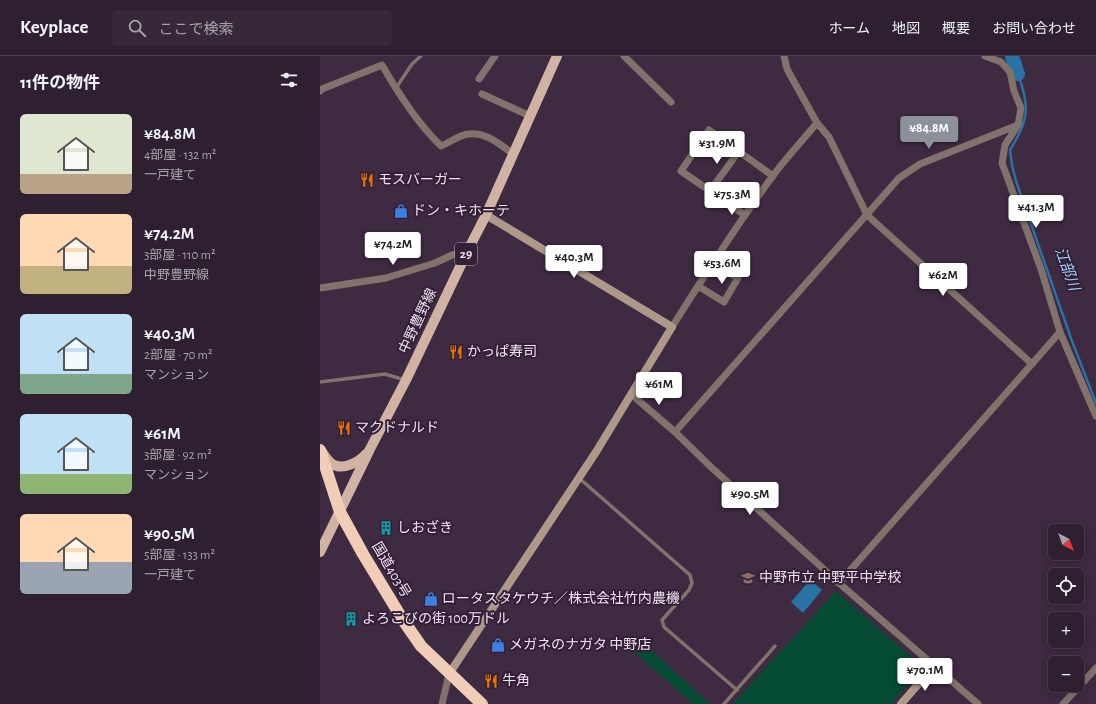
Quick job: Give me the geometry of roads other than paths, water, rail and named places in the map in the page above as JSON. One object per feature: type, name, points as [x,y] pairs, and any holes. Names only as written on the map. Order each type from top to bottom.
[{"type":"highway","name":"国道403号","points":[[320,450],[340,512],[363,554],[403,620],[421,646],[482,704]]},
{"type":"main road","name":"中野豊野線","points":[[322,546],[406,380],[486,214],[557,56]]},
{"type":"main road","points":[[320,450],[332,464],[341,466],[354,463],[370,449]]},
{"type":"street","points":[[479,79],[495,56]]},
{"type":"street","points":[[624,56],[671,102]]},
{"type":"street","points":[[784,56],[787,69],[817,123],[829,138],[867,215],[1032,364]]},
{"type":"street","points":[[985,56],[1001,62],[1010,72],[1014,91],[1021,108],[1018,125],[1005,144],[1002,163],[1041,269],[1060,332],[1096,416]]},
{"type":"street","points":[[320,81],[321,90],[382,65],[395,89],[432,137],[441,146],[470,134],[482,135],[493,140],[513,154]]},
{"type":"street","points":[[482,94],[530,116]]},
{"type":"street","points":[[442,704],[449,674],[579,478],[711,263],[773,176],[817,123]]},
{"type":"street","points":[[675,432],[899,178],[920,164],[1018,125]]},
{"type":"street","points":[[744,215],[681,171],[710,130],[773,176]]},
{"type":"street","points":[[710,191],[739,151]]},
{"type":"street","points":[[486,214],[672,327]]},
{"type":"street","points":[[320,288],[386,278],[435,264],[452,255],[468,250]]},
{"type":"street","points":[[698,286],[724,302],[738,278],[711,263]]},
{"type":"street","points":[[839,583],[1060,332]]},
{"type":"street","points":[[631,394],[675,432],[717,473],[839,583],[978,704]]},
{"type":"street","points":[[902,704],[934,666]]},
{"type":"street","points":[[1063,704],[1096,668]]},
{"type":"lane","points":[[395,89],[412,64],[422,56]]},
{"type":"lane","points":[[320,382],[385,374],[406,380]]},
{"type":"lane","points":[[579,478],[690,575],[692,583],[689,590],[662,620],[664,627],[736,690]]},
{"type":"lane","points":[[724,704],[775,646]]},
{"type":"water","points":[[810,580],[822,590],[803,613],[791,602]]},
{"type":"waterway","name":"江部川","points":[[1012,56],[1018,74]]},
{"type":"waterway","name":"江部川","points":[[1018,74],[1026,105],[1026,113],[1021,130],[1010,150],[1012,165],[1016,181],[1072,341],[1096,403]]},
{"type":"place","name":"モスバーガー","points":[[367,180]]},
{"type":"place","name":"ドン・キホーテ","points":[[401,211]]},
{"type":"place","name":"かっぱ寿司","points":[[456,352]]},
{"type":"place","name":"マクドナルド","points":[[344,428]]},
{"type":"place","name":"しおざき","points":[[386,528]]},
{"type":"place","name":"中野市立 中野平中学校","points":[[748,578]]},
{"type":"place","name":"ロータスタケウチ／株式会社竹内農機","points":[[431,599]]},
{"type":"place","name":"よろこびの街 100万ドル","points":[[351,619]]},
{"type":"place","name":"メガネのナガタ 中野店","points":[[498,645]]},
{"type":"place","name":"牛角","points":[[491,681]]}]
